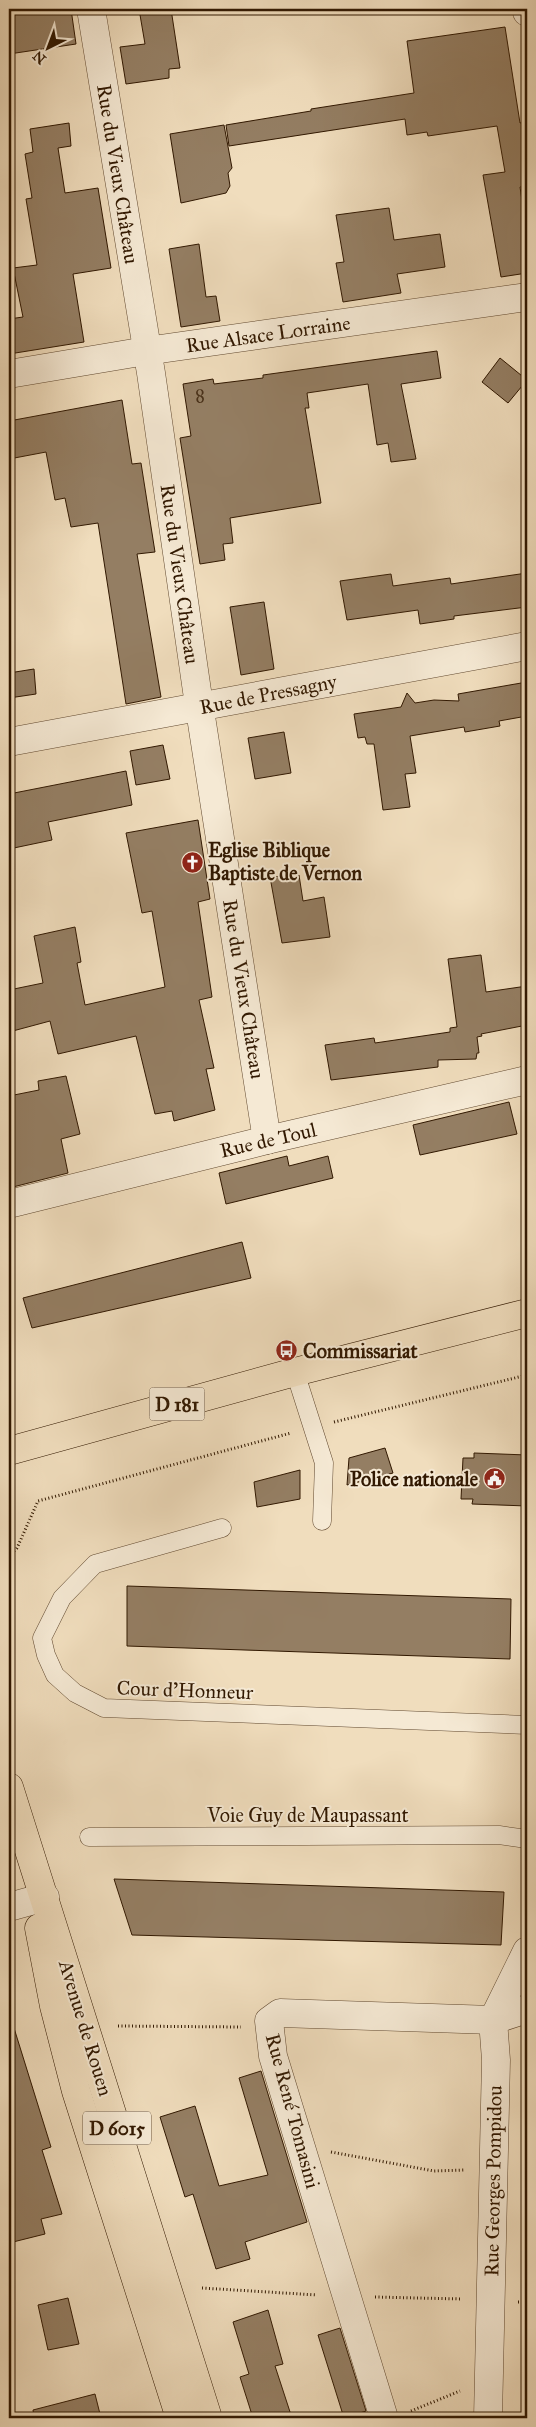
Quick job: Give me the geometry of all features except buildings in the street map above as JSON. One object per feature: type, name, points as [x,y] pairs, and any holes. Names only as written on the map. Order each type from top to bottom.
[{"type":"main road","name":"D 181","points":[[9,1451],[295,1372],[527,1313]]},
{"type":"main road","name":"Avenue de Rouen","points":[[9,1787],[26,1837],[29,1902],[76,2091],[180,2418]]},
{"type":"main road","name":"Avenue de Rouen","points":[[29,1902],[199,2417]]},
{"type":"street","name":"Rue du Vieux Château","points":[[91,9],[146,351],[267,1140]]},
{"type":"street","name":"Rue Alsace Lorraine","points":[[9,374],[146,351],[527,297]]},
{"type":"street","name":"Rue de Pressagny","points":[[9,742],[527,646]]},
{"type":"street","name":"Rue de Toul","points":[[9,1204],[267,1140],[527,1080]]},
{"type":"street","points":[[493,2020],[527,1951]]},
{"type":"street","points":[[493,2020],[527,2009]]},
{"type":"street","name":"Rue René Tomasini","points":[[393,2416],[355,2297],[273,2056],[269,2021],[280,2013],[493,2020]]},
{"type":"street","name":"Rue Georges Pompidou","points":[[488,2418],[496,2060],[493,2020]]},
{"type":"lane","points":[[295,1372],[324,1463],[322,1521]]},
{"type":"lane","name":"Cour d'Honneur","points":[[222,1528],[94,1564],[62,1598],[42,1638],[46,1656],[56,1676],[74,1693],[104,1708],[527,1725]]},
{"type":"lane","name":"Voie Guy de Maupassant","points":[[89,1836],[499,1835],[527,1839]]},
{"type":"path","points":[[9,1556],[16,1548],[38,1501],[313,1427],[527,1375]]},
{"type":"path","points":[[118,2026],[242,2027]]},
{"type":"path","points":[[328,2152],[434,2170],[464,2170]]},
{"type":"path","points":[[202,2288],[355,2297],[455,2299]]},
{"type":"path","points":[[393,2416],[452,2393]]},
{"type":"place","name":"Eglise Biblique Baptiste de Vernon","points":[[192,862]]},
{"type":"place","name":"Commissariat","points":[[287,1351]]},
{"type":"place","name":"Police nationale","points":[[494,1479]]}]
